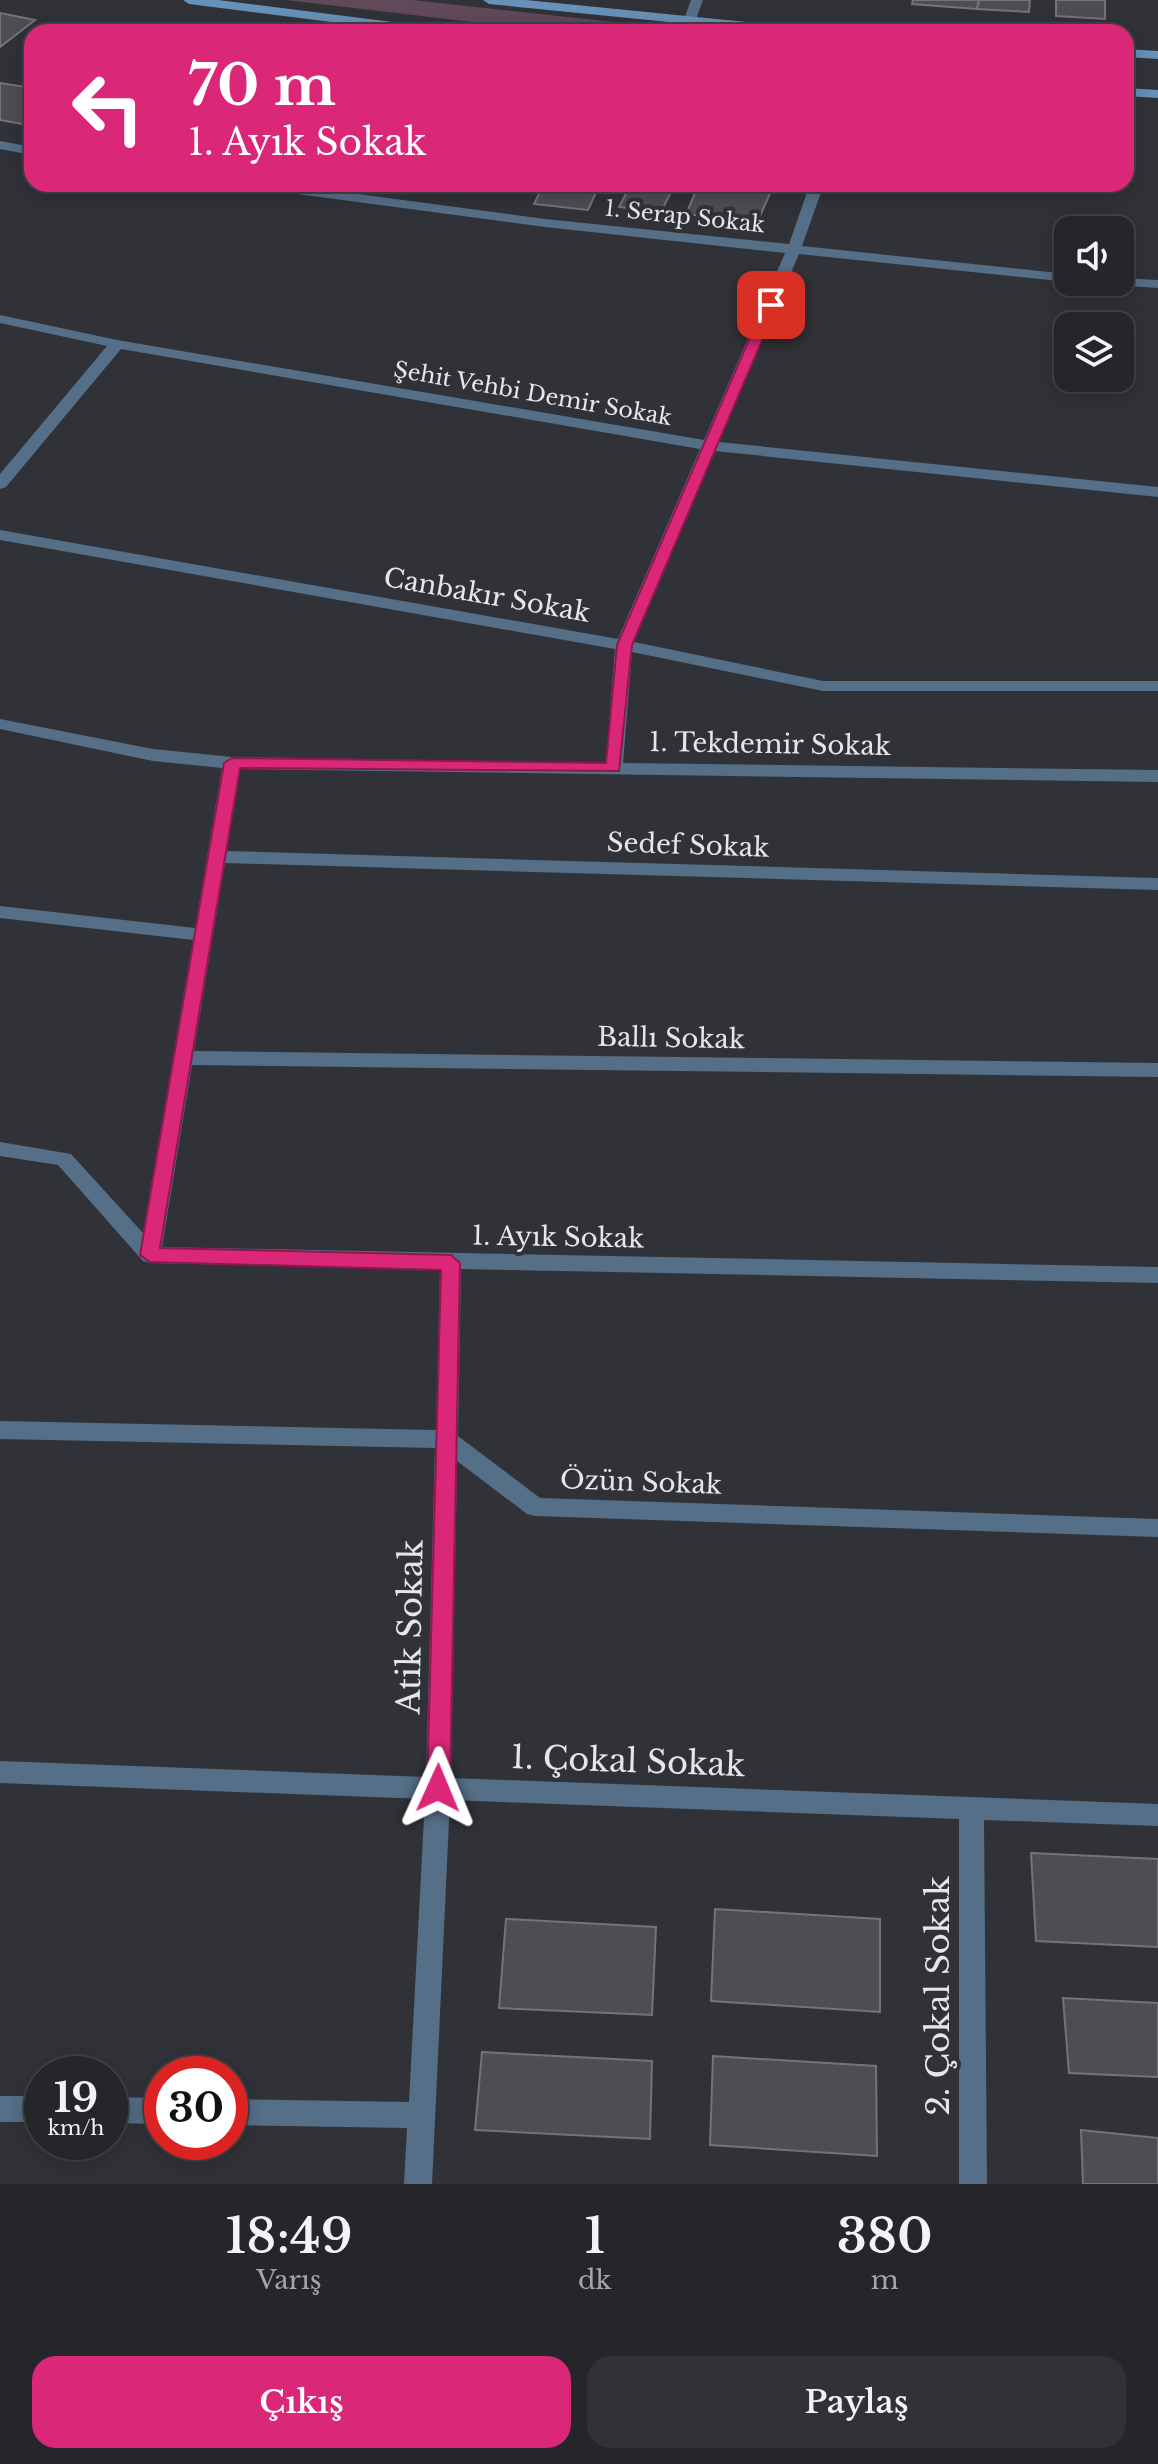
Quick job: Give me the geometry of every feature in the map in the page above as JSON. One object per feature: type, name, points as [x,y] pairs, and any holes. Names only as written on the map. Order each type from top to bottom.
[{"type":"main road","points":[[189,0],[377,24]]},
{"type":"main road","points":[[489,0],[712,24]]},
{"type":"main road","points":[[1134,54],[1158,55]]},
{"type":"main road","points":[[1134,92],[1158,94]]},
{"type":"street","points":[[689,22],[697,0]]},
{"type":"street","points":[[0,145],[24,150]]},
{"type":"street","name":"1. Serap Sokak","points":[[312,192],[545,223],[1054,277]]},
{"type":"street","points":[[614,768],[624,645],[794,249],[814,192]]},
{"type":"street","points":[[1134,283],[1158,284]]},
{"type":"street","name":"Şehit Vehbi Demir Sokak","points":[[0,319],[117,344],[711,446],[1158,492]]},
{"type":"street","points":[[0,484],[117,344]]},
{"type":"street","name":"Canbakır Sokak","points":[[0,535],[624,645],[823,686],[1158,686]]},
{"type":"street","name":"1. Tekdemir Sokak","points":[[0,724],[153,755],[232,763],[1158,776]]},
{"type":"street","points":[[150,1255],[232,763]]},
{"type":"street","name":"Sedef Sokak","points":[[217,857],[1158,884]]},
{"type":"street","points":[[0,912],[204,935]]},
{"type":"street","name":"Ballı Sokak","points":[[183,1058],[1158,1070]]},
{"type":"street","points":[[0,1149],[64,1159],[150,1255]]},
{"type":"street","name":"1. Ayık Sokak","points":[[150,1255],[1158,1275]]},
{"type":"street","name":"Atik Sokak","points":[[418,2184],[438,1788],[451,1263]]},
{"type":"street","points":[[0,1430],[445,1439]]},
{"type":"street","name":"Özün Sokak","points":[[445,1439],[535,1507],[1158,1528]]},
{"type":"street","name":"1. Çokal Sokak","points":[[0,1772],[1158,1815]]},
{"type":"street","name":"2. Çokal Sokak","points":[[971,1808],[973,2184]]},
{"type":"street","points":[[0,2109],[24,2109]]},
{"type":"street","points":[[248,2112],[421,2115]]},
{"type":"shaded area","points":[[286,0],[412,0],[632,24],[489,24]]},
{"type":"building","points":[[913,0],[979,0],[977,9],[912,4]]},
{"type":"building","points":[[979,0],[1030,0],[1029,12],[977,9]]},
{"type":"building","points":[[1056,0],[1105,0],[1105,19],[1056,16]]},
{"type":"building","points":[[0,13],[35,20],[24,24],[24,28],[0,47]]},
{"type":"building","points":[[0,83],[24,87],[24,122],[0,120]]},
{"type":"building","points":[[540,192],[596,192],[588,210],[534,204]]},
{"type":"building","points":[[627,192],[671,192],[661,212],[619,207]]},
{"type":"building","points":[[696,192],[771,192],[757,223],[686,214]]},
{"type":"building","points":[[1031,1853],[1158,1859],[1158,1947],[1036,1941]]},
{"type":"building","points":[[715,1909],[880,1919],[880,2012],[711,2001]]},
{"type":"building","points":[[506,1919],[656,1927],[652,2015],[499,2008]]},
{"type":"building","points":[[1063,1998],[1158,2003],[1158,2077],[1069,2073]]},
{"type":"building","points":[[482,2052],[652,2061],[650,2139],[475,2130]]},
{"type":"building","points":[[713,2056],[876,2066],[877,2156],[710,2145]]},
{"type":"building","points":[[1081,2130],[1158,2138],[1158,2184],[1083,2184]]},
{"type":"route","points":[[438,1788],[451,1263],[150,1255],[232,763],[614,768],[624,645],[771,305]]}]
